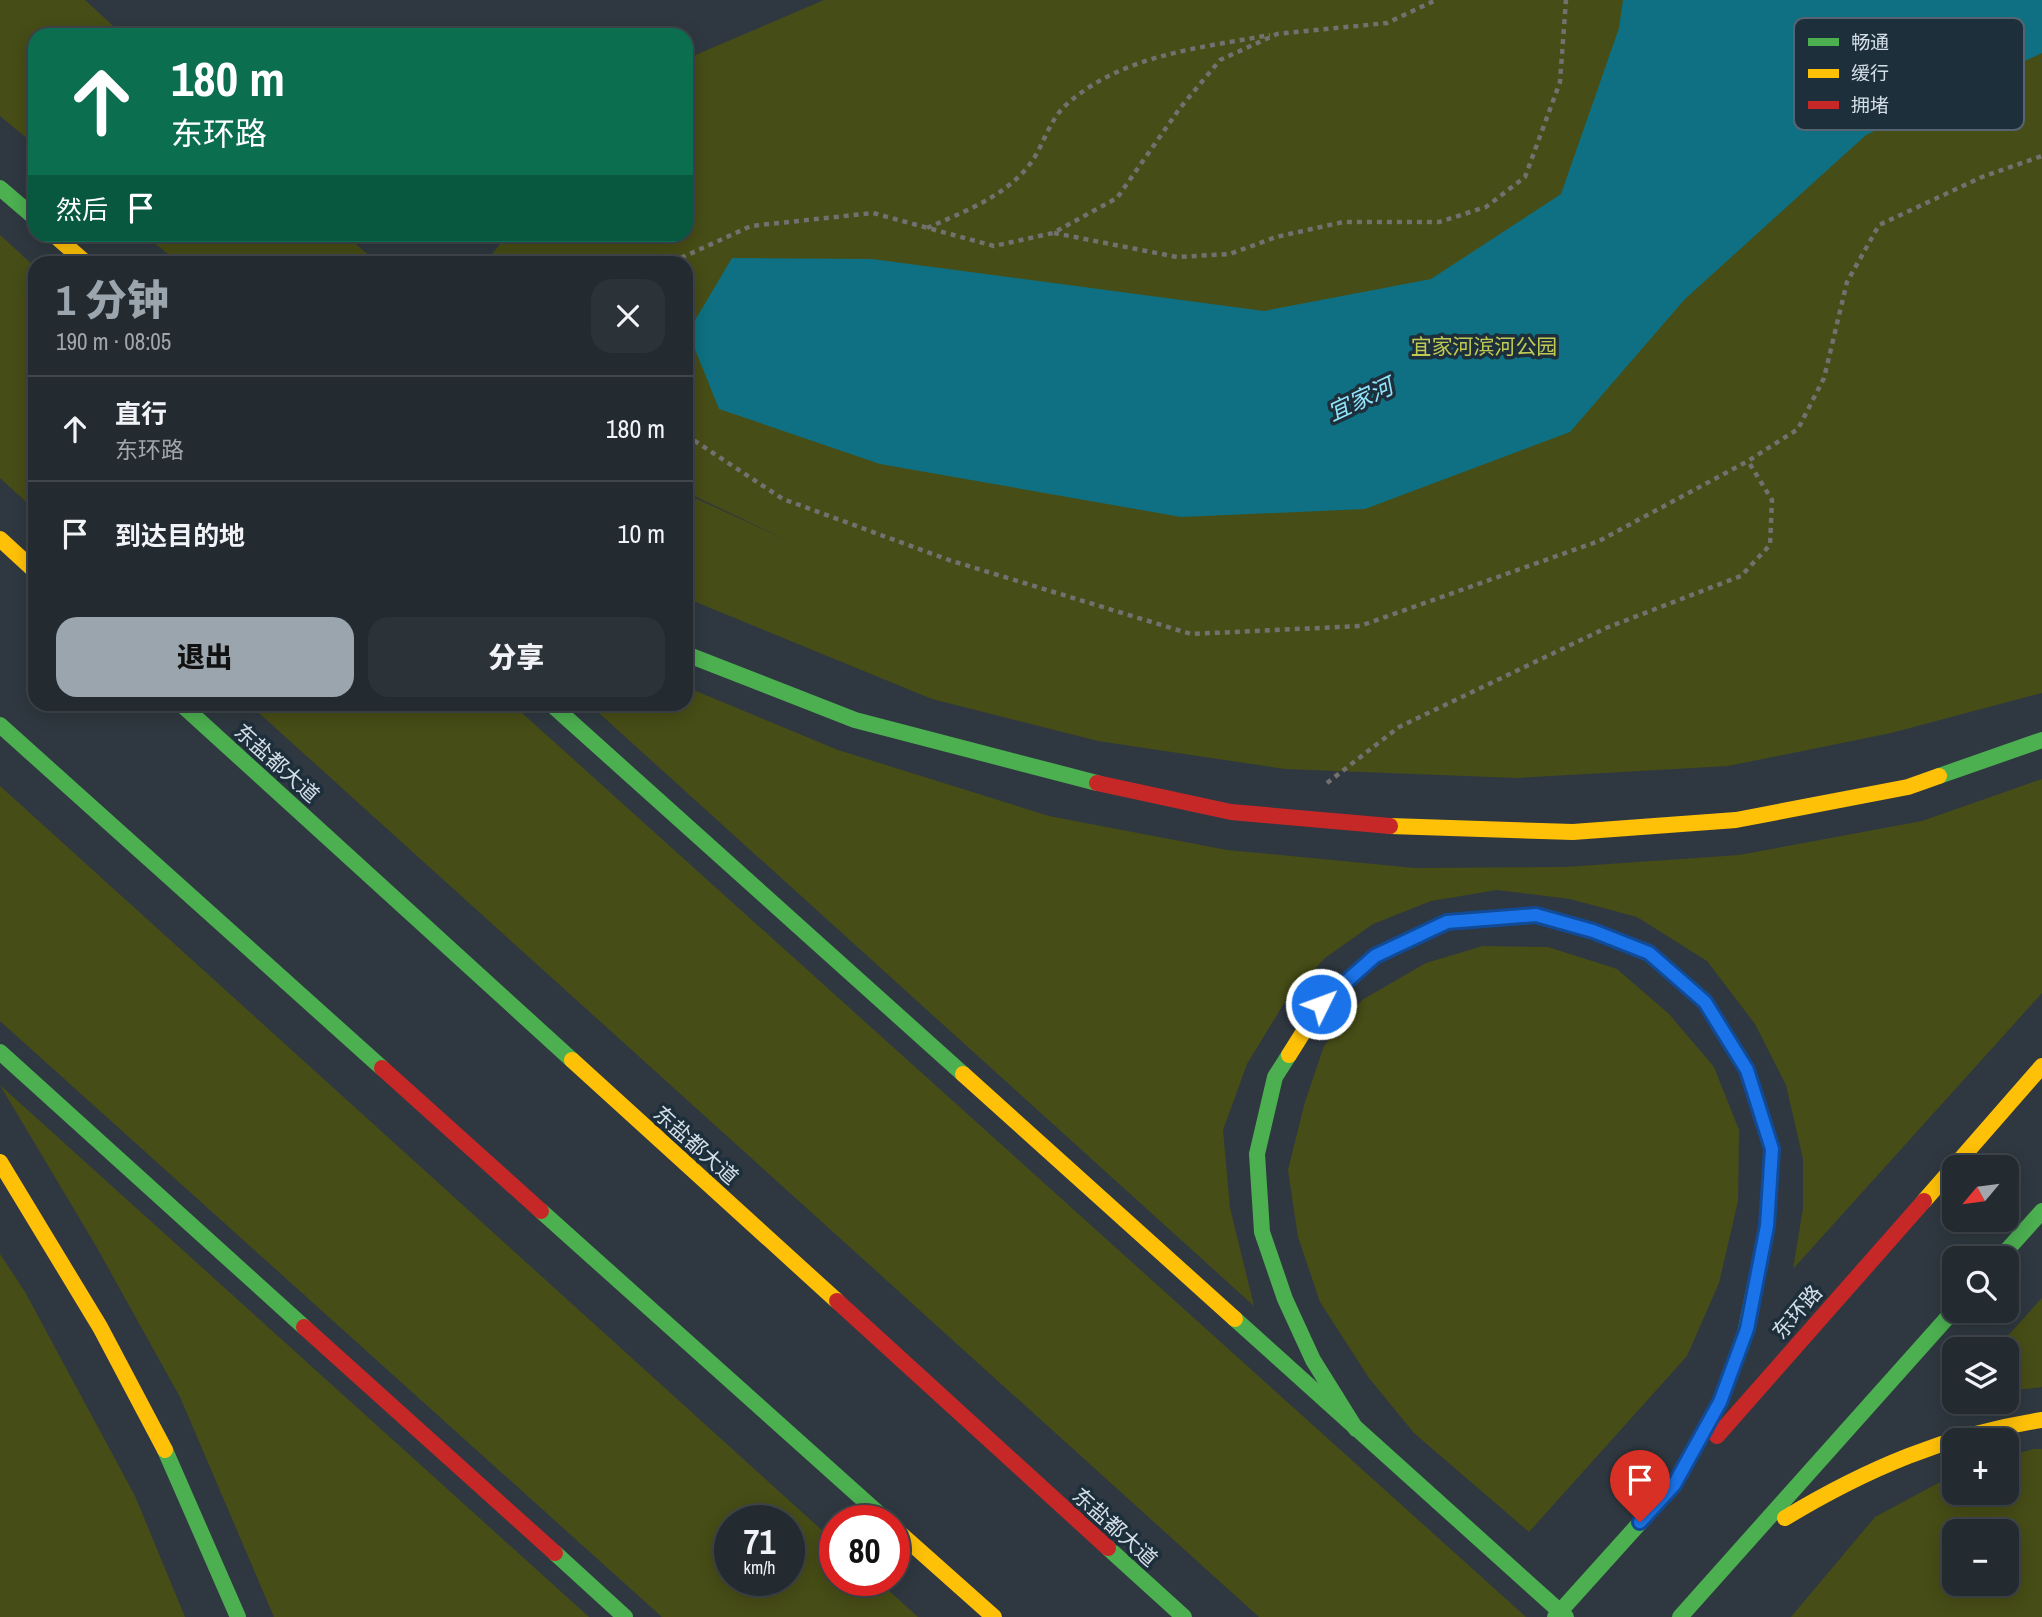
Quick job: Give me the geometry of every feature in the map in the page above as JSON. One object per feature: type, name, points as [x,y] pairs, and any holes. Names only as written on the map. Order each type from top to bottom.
[{"type":"highway","points":[[0,188],[28,212]]},
{"type":"highway","points":[[62,242],[78,256]]},
{"type":"highway","points":[[0,539],[28,565]]},
{"type":"highway","points":[[693,657],[855,720],[1056,774],[1231,812],[1416,828],[1573,832],[1736,820],[1908,787],[2042,740]]},
{"type":"highway","name":"东盐都大道","points":[[189,711],[1184,1617]]},
{"type":"highway","points":[[559,711],[1566,1617]]},
{"type":"highway","points":[[0,725],[869,1505]]},
{"type":"highway","points":[[1356,1429],[1312,1360],[1285,1299],[1262,1232],[1257,1154],[1275,1077],[1321,1004],[1375,956],[1447,922],[1536,915],[1593,931],[1649,953],[1705,1002],[1747,1070],[1772,1149],[1767,1226],[1747,1329],[1720,1402],[1674,1485]]},
{"type":"highway","points":[[0,1052],[625,1617]]},
{"type":"highway","name":"东环路","points":[[1555,1617],[2042,1066]]},
{"type":"highway","points":[[0,1162],[59,1254],[147,1413],[223,1577],[238,1617]]},
{"type":"highway","points":[[2011,1246],[2042,1212]]},
{"type":"highway","points":[[1680,1617],[1942,1323]]},
{"type":"highway","points":[[1743,1546],[1827,1491],[1894,1458],[2009,1423],[2042,1420]]},
{"type":"highway","points":[[910,1542],[994,1617]]},
{"type":"path","points":[[927,228],[991,199],[1030,165],[1063,107],[1107,74],[1185,50],[1277,34],[1387,23],[1436,0]]},
{"type":"path","points":[[1053,233],[1177,257],[1230,254],[1276,237],[1343,222],[1438,222],[1486,207],[1525,177],[1560,82],[1566,0]]},
{"type":"path","points":[[685,256],[751,226],[873,213],[994,246],[1053,233],[1117,198],[1180,107],[1220,60],[1277,34]]},
{"type":"path","points":[[693,440],[783,499],[949,560],[1191,634],[1360,626],[1599,541],[1748,461],[1798,429],[1824,378],[1847,282],[1880,225],[1982,177],[2042,156]]},
{"type":"path","points":[[1299,818],[1317,790],[1399,727],[1606,628],[1741,576],[1770,545],[1772,500],[1748,461]]},
{"type":"green space","points":[[0,0],[85,0],[115,28],[28,28],[28,139],[0,116]]},
{"type":"green space","name":"宜家河滨河公园","points":[[824,0],[2042,0],[2042,693],[1891,733],[1728,766],[1516,778],[1285,769],[1098,741],[932,699],[693,601],[693,497],[793,543],[693,495],[693,256],[491,256],[502,242],[693,242],[693,56]]},
{"type":"green space","points":[[0,235],[28,261],[28,504],[0,478]]},
{"type":"green space","points":[[153,242],[353,242],[370,256],[170,256]]},
{"type":"green space","points":[[693,690],[838,750],[1049,816],[1227,850],[1415,868],[1565,867],[1739,855],[1922,821],[2042,779],[2042,993],[1793,1269],[1803,1208],[1803,1159],[1786,1085],[1755,1024],[1707,961],[1637,917],[1570,899],[1497,890],[1431,901],[1373,924],[1325,958],[1286,1000],[1247,1064],[1223,1130],[1230,1208],[1254,1306],[597,711],[693,711]]},
{"type":"green space","points":[[257,711],[520,711],[1526,1617],[1259,1617]]},
{"type":"green space","points":[[0,786],[794,1505],[714,1505],[714,1596],[805,1596],[805,1515],[819,1528],[819,1596],[895,1596],[918,1617],[662,1617],[0,1021]]},
{"type":"green space","points":[[1483,946],[1548,947],[1617,969],[1669,1014],[1714,1067],[1739,1130],[1738,1201],[1719,1283],[1687,1356],[1529,1532],[1414,1433],[1369,1378],[1320,1302],[1298,1237],[1288,1170],[1305,1102],[1324,1046],[1362,1000],[1426,963]]},
{"type":"green space","points":[[0,1085],[589,1617],[274,1617],[180,1397],[96,1246]]},
{"type":"green space","points":[[0,1254],[25,1292],[135,1496],[185,1617],[0,1617]]},
{"type":"green space","points":[[2042,1298],[2042,1387],[2019,1390],[2019,1337],[2007,1337]]},
{"type":"green space","points":[[2042,1449],[2042,1617],[1791,1617],[1875,1517],[1942,1481],[1942,1505],[2019,1505],[2019,1453]]},
{"type":"water","name":"宜家河","points":[[1623,0],[2042,0],[2042,53],[2024,61],[2024,18],[1794,18],[1794,130],[1877,130],[1866,135],[1685,299],[1570,432],[1365,509],[1181,517],[880,464],[719,409],[693,344],[693,324],[732,258],[872,259],[1264,311],[1431,279],[1561,194],[1619,28]]},
{"type":"traffic: fast","points":[[0,188],[28,212]]},
{"type":"traffic: fast","points":[[693,657],[855,720],[1097,783]]},
{"type":"traffic: fast","points":[[189,711],[572,1060]]},
{"type":"traffic: fast","points":[[559,711],[963,1074]]},
{"type":"traffic: fast","points":[[0,725],[382,1068]]},
{"type":"traffic: fast","points":[[1939,776],[2042,740]]},
{"type":"traffic: fast","points":[[1636,948],[1649,953],[1705,1001],[1747,1070],[1772,1149],[1767,1226],[1745,1334]]},
{"type":"traffic: fast","points":[[0,1052],[304,1327]]},
{"type":"traffic: fast","points":[[1289,1055],[1275,1077],[1257,1154],[1262,1232],[1285,1299],[1313,1360],[1356,1429]]},
{"type":"traffic: fast","points":[[541,1211],[869,1505]]},
{"type":"traffic: fast","points":[[2011,1246],[2042,1211]]},
{"type":"traffic: fast","points":[[1235,1319],[1566,1617]]},
{"type":"traffic: fast","points":[[1680,1617],[1942,1323]]},
{"type":"traffic: fast","points":[[165,1450],[238,1617]]},
{"type":"traffic: fast","points":[[1555,1617],[1674,1485]]},
{"type":"traffic: fast","points":[[1108,1548],[1184,1617]]},
{"type":"traffic: fast","points":[[555,1553],[625,1617]]},
{"type":"traffic: slow","points":[[62,242],[78,256]]},
{"type":"traffic: slow","points":[[0,539],[28,565]]},
{"type":"traffic: slow","points":[[1390,826],[1573,832],[1736,820],[1908,787],[1939,776]]},
{"type":"traffic: slow","points":[[1289,1055],[1321,1004],[1375,956],[1447,922],[1536,915],[1593,931],[1636,948]]},
{"type":"traffic: slow","points":[[572,1060],[837,1301]]},
{"type":"traffic: slow","points":[[1924,1201],[2042,1066]]},
{"type":"traffic: slow","points":[[963,1074],[1235,1319]]},
{"type":"traffic: slow","points":[[0,1162],[100,1327],[165,1450]]},
{"type":"traffic: slow","points":[[1785,1518],[1846,1484],[1909,1456],[1974,1434],[2042,1420]]},
{"type":"traffic: slow","points":[[910,1542],[994,1617]]},
{"type":"traffic: jam","points":[[1097,783],[1231,812],[1390,826]]},
{"type":"traffic: jam","points":[[382,1068],[541,1211]]},
{"type":"traffic: jam","points":[[1717,1436],[1924,1201]]},
{"type":"traffic: jam","points":[[837,1301],[1108,1548]]},
{"type":"traffic: jam","points":[[304,1327],[555,1553]]},
{"type":"traffic: jam","points":[[1674,1485],[1720,1402],[1745,1334]]},
{"type":"route","points":[[1321,1004],[1375,956],[1447,922],[1536,915],[1593,931],[1649,953],[1705,1002],[1747,1070],[1772,1149],[1767,1226],[1747,1329],[1720,1402],[1674,1485],[1640,1522]]}]
